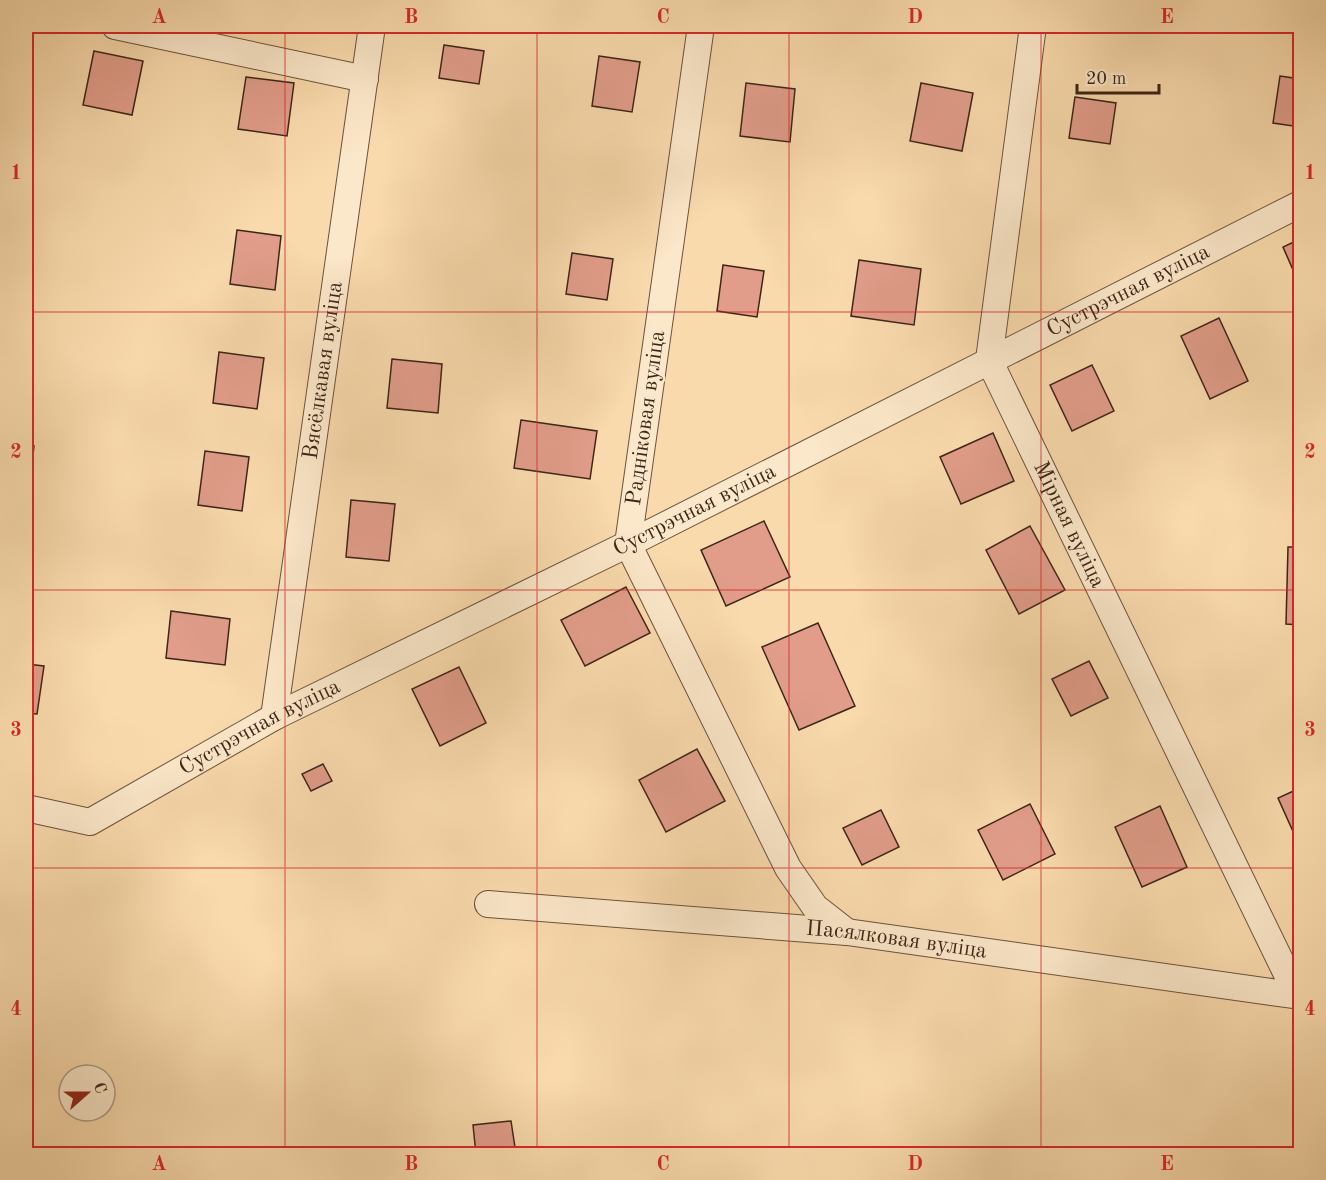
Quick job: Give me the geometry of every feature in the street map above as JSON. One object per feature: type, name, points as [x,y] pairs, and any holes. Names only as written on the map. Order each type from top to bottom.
[{"type":"street","points":[[115,26],[365,79]]},
{"type":"street","name":"Вясёлкавая вуліца","points":[[274,717],[372,26]]},
{"type":"street","name":"Радніковая вуліца","points":[[628,544],[701,26]]},
{"type":"street","points":[[989,360],[1033,26]]},
{"type":"street","name":"Сустрэчная вуліца","points":[[26,808],[90,822],[274,717],[628,544],[1300,204]]},
{"type":"street","name":"Мірная вуліца","points":[[989,360],[1299,996]]},
{"type":"street","points":[[628,544],[788,868],[815,907],[847,932]]},
{"type":"street","name":"Пасялковая вуліца","points":[[488,904],[847,932],[1299,996]]},
{"type":"building","points":[[444,45],[484,51],[479,84],[439,78]]},
{"type":"building","points":[[94,51],[143,61],[132,115],[83,105]]},
{"type":"building","points":[[599,56],[640,62],[632,112],[592,106]]},
{"type":"building","points":[[1280,76],[1300,79],[1300,127],[1273,123]]},
{"type":"building","points":[[246,77],[294,83],[287,136],[238,129]]},
{"type":"building","points":[[746,83],[795,89],[790,142],[740,136]]},
{"type":"building","points":[[921,83],[973,93],[962,151],[910,141]]},
{"type":"building","points":[[1075,97],[1116,103],[1110,144],[1069,138]]},
{"type":"building","points":[[237,230],[281,236],[275,290],[230,284]]},
{"type":"building","points":[[1300,239],[1300,286],[1283,247]]},
{"type":"building","points":[[572,253],[613,259],[607,300],[566,294]]},
{"type":"building","points":[[859,260],[921,269],[914,325],[851,316]]},
{"type":"building","points":[[723,265],[764,271],[757,317],[717,311]]},
{"type":"building","points":[[1219,318],[1248,381],[1210,399],[1181,336]]},
{"type":"building","points":[[219,352],[264,358],[257,409],[213,403]]},
{"type":"building","points":[[392,359],[442,364],[438,413],[387,408]]},
{"type":"building","points":[[1092,365],[1114,411],[1072,431],[1050,385]]},
{"type":"building","points":[[521,420],[597,431],[590,479],[514,468]]},
{"type":"building","points":[[993,433],[1014,481],[961,504],[940,457]]},
{"type":"building","points":[[26,445],[34,446],[28,498],[26,497]]},
{"type":"building","points":[[205,451],[249,457],[242,511],[198,505]]},
{"type":"building","points":[[351,500],[395,504],[389,561],[346,557]]},
{"type":"building","points":[[764,521],[790,577],[726,606],[701,550]]},
{"type":"building","points":[[1030,526],[1065,590],[1019,614],[986,550]]},
{"type":"building","points":[[1288,547],[1300,547],[1300,625],[1286,624]]},
{"type":"building","points":[[626,587],[650,633],[585,666],[561,620]]},
{"type":"building","points":[[171,611],[230,619],[225,665],[166,658]]},
{"type":"building","points":[[818,623],[855,706],[799,730],[762,647]]},
{"type":"building","points":[[1089,661],[1108,698],[1071,716],[1052,679]]},
{"type":"building","points":[[26,664],[44,666],[37,714],[26,713]]},
{"type":"building","points":[[459,667],[486,723],[440,746],[412,689]]},
{"type":"building","points":[[697,749],[725,801],[666,832],[639,780]]},
{"type":"building","points":[[323,764],[332,781],[311,791],[302,774]]},
{"type":"building","points":[[1300,788],[1300,847],[1278,798]]},
{"type":"building","points":[[1030,804],[1055,854],[1003,880],[978,830]]},
{"type":"building","points":[[1160,806],[1187,867],[1142,887],[1115,827]]},
{"type":"building","points":[[881,810],[899,847],[862,865],[843,828]]},
{"type":"building","points":[[511,1121],[516,1154],[476,1154],[473,1125]]}]
